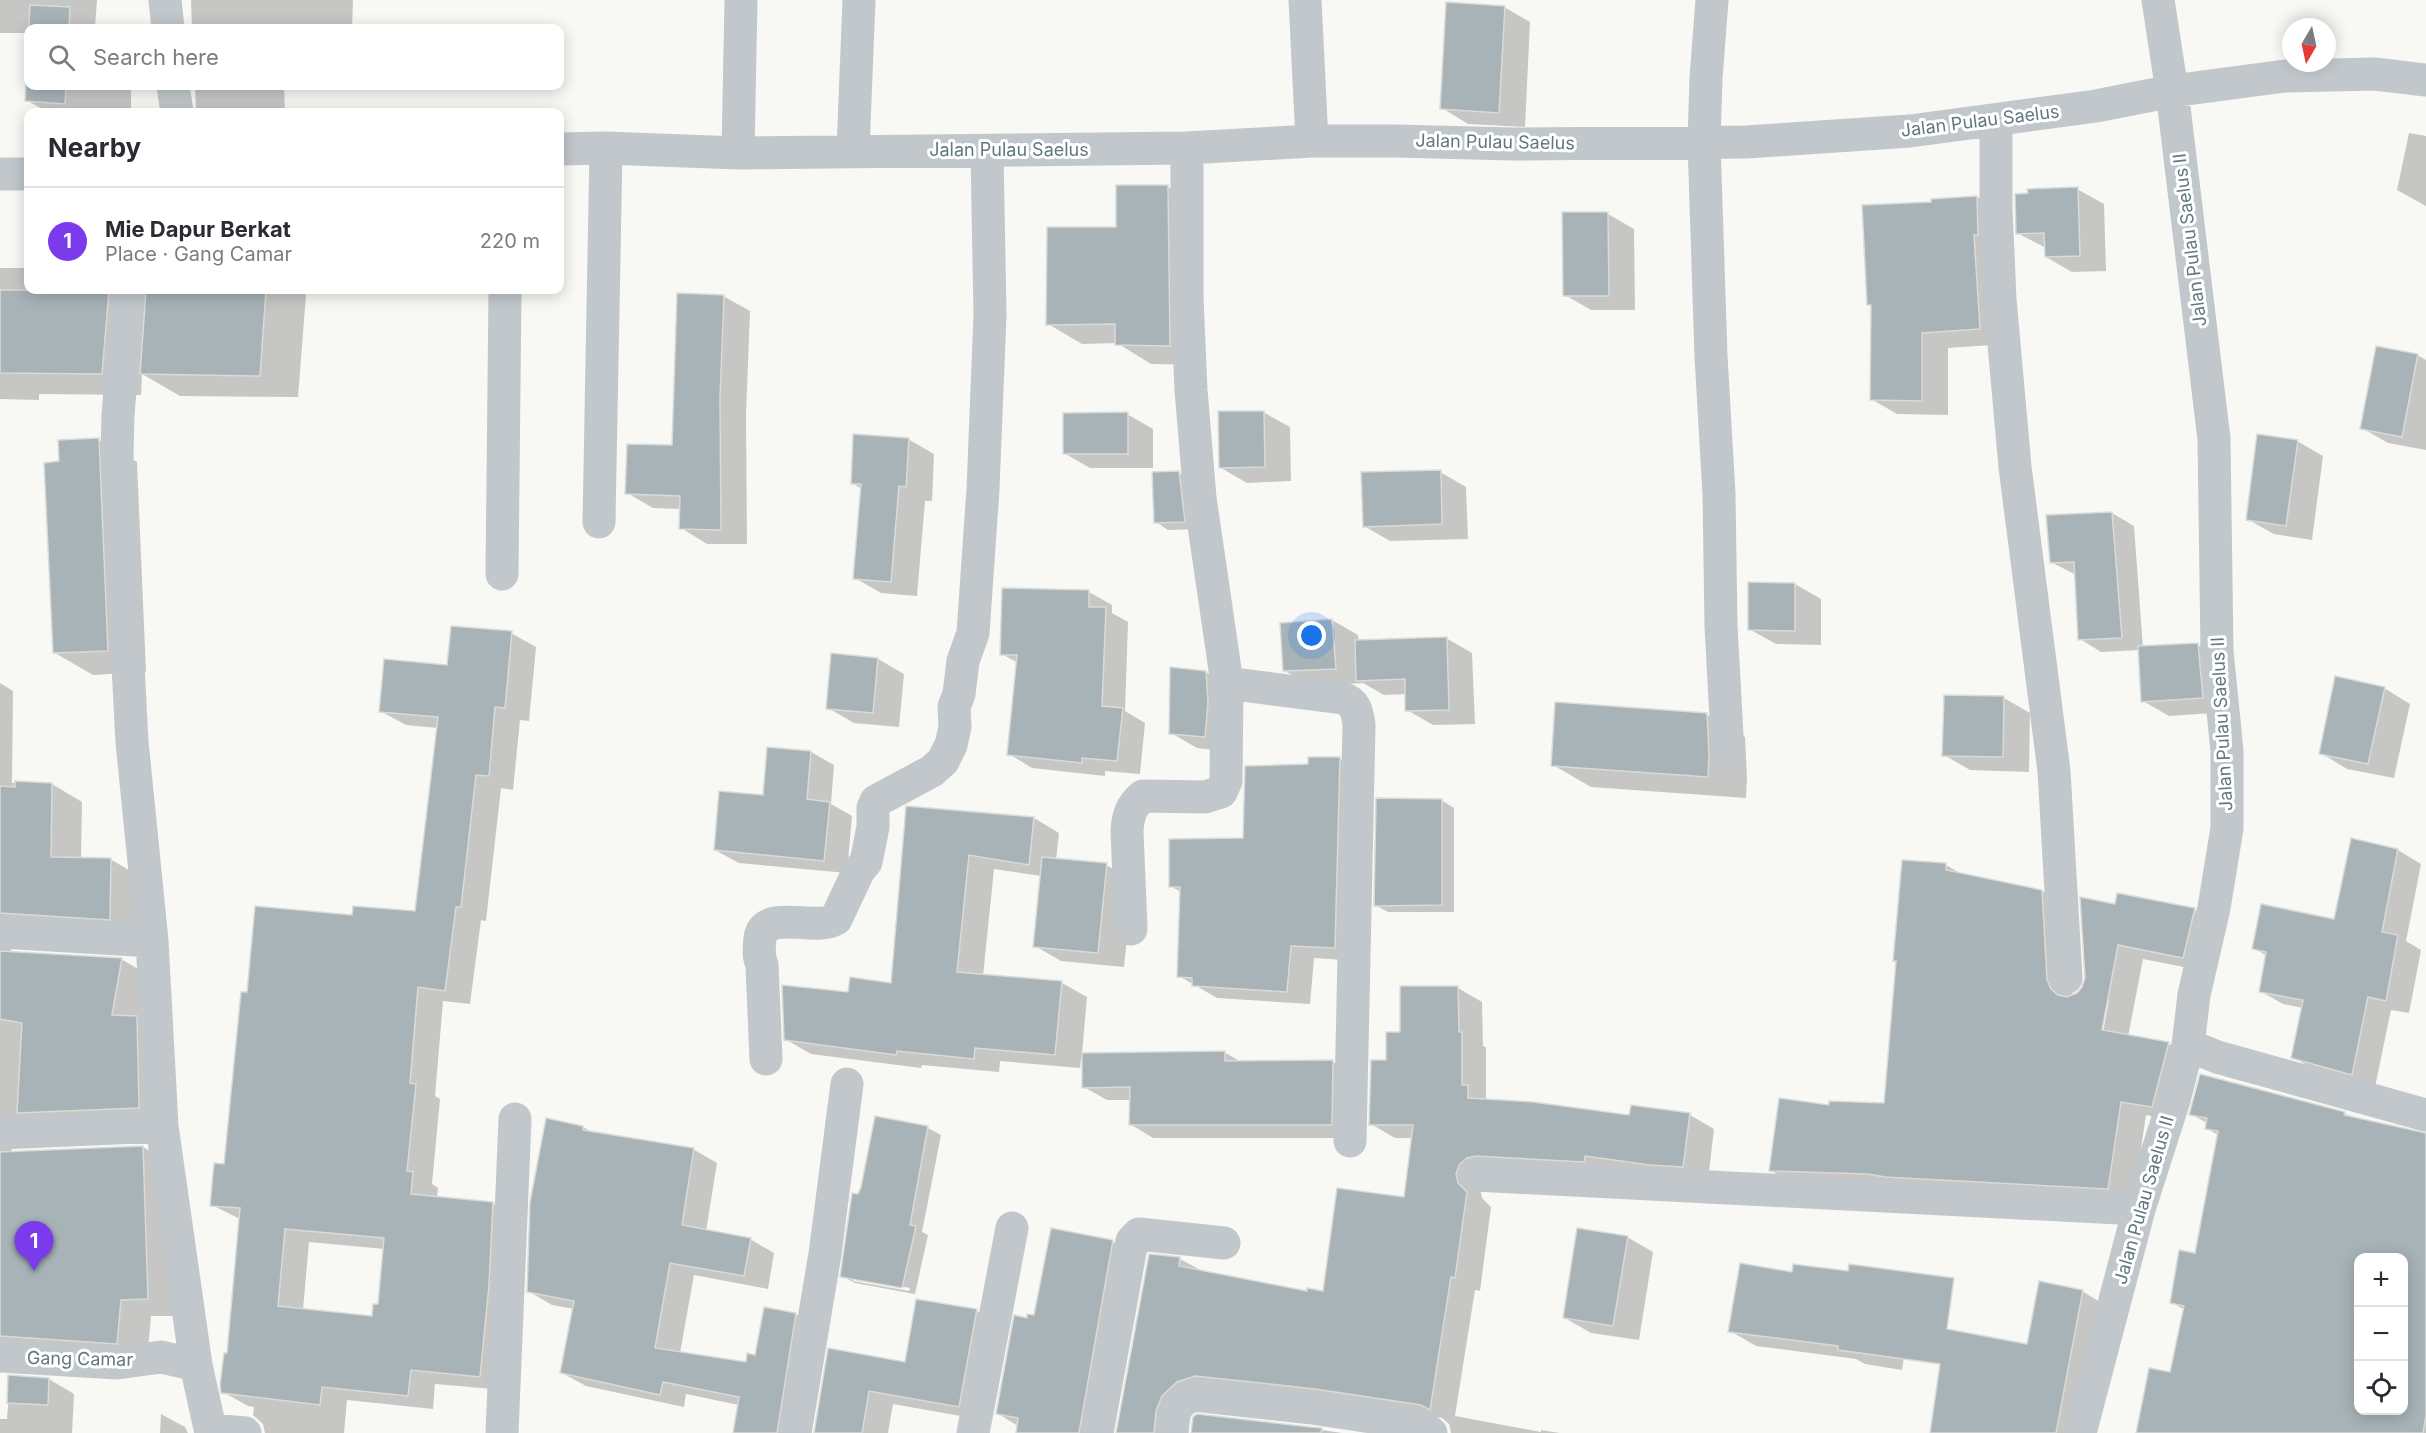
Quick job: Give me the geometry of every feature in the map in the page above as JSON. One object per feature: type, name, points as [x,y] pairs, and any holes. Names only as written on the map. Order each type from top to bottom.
[{"type":"street","points":[[165,0],[168,24]]},
{"type":"street","points":[[738,153],[741,0]]},
{"type":"street","points":[[853,150],[859,0]]},
{"type":"street","points":[[1305,0],[1312,141]]},
{"type":"street","points":[[1712,0],[1704,142],[1710,334],[1719,494],[1720,626],[1728,754]]},
{"type":"street","name":"Jalan Pulau Saelus II","points":[[2080,1433],[2139,1209],[2174,1100],[2188,1045],[2194,995],[2214,908],[2227,828],[2227,751],[2217,651],[2214,439],[2172,91],[2158,0]]},
{"type":"street","name":"Jalan Pulau Saelus","points":[[564,149],[606,148],[738,153],[853,150],[987,151],[1187,148],[1312,141],[1513,144],[1824,138],[1910,131],[1996,120],[2096,106],[2172,91],[2285,76],[2374,74],[2426,80]]},
{"type":"street","points":[[174,90],[176,108]]},
{"type":"street","points":[[1996,120],[1996,208],[2001,310],[2015,467],[2055,771],[2066,978]]},
{"type":"street","points":[[599,522],[606,148]]},
{"type":"street","points":[[1131,929],[1128,816],[1134,803],[1143,796],[1205,797],[1221,792],[1226,782],[1227,682],[1200,498],[1191,390],[1187,298],[1187,148]]},
{"type":"street","points":[[766,1059],[762,965],[759,957],[761,933],[765,927],[776,922],[816,924],[836,919],[859,870],[868,858],[873,827],[873,808],[876,801],[932,771],[943,761],[951,745],[955,727],[954,707],[959,694],[963,662],[973,633],[983,489],[990,315],[987,151]]},
{"type":"street","points":[[0,174],[24,174]]},
{"type":"street","points":[[128,294],[117,454],[132,742],[152,941],[162,1126],[196,1365],[211,1432],[245,1433]]},
{"type":"street","points":[[502,574],[505,294]]},
{"type":"street","points":[[1227,682],[1342,698],[1350,701],[1356,709],[1359,725],[1350,1141]]},
{"type":"street","points":[[0,932],[152,941]]},
{"type":"street","points":[[2188,1045],[2217,1057],[2426,1114]]},
{"type":"street","points":[[795,1433],[825,1254],[847,1084]]},
{"type":"street","points":[[502,1433],[515,1119]]},
{"type":"street","points":[[0,1133],[162,1126]]},
{"type":"street","points":[[1475,1175],[2139,1209]]},
{"type":"street","points":[[973,1433],[1012,1228]]},
{"type":"street","points":[[1097,1433],[1132,1241],[1139,1234],[1224,1243]]},
{"type":"street","name":"Gang Camar","points":[[0,1356],[117,1363],[161,1358],[196,1365]]},
{"type":"street","points":[[1172,1433],[1175,1409],[1182,1399],[1194,1395],[1312,1408],[1418,1424],[1431,1433]]},
{"type":"building","points":[[1446,2],[1505,6],[1499,113],[1440,109]]},
{"type":"building","points":[[30,5],[70,7],[69,24],[29,24]]},
{"type":"building","points":[[26,90],[66,90],[65,104],[25,101]]},
{"type":"building","points":[[1116,185],[1168,185],[1170,346],[1115,345],[1115,324],[1046,325],[1047,227],[1116,227]]},
{"type":"building","points":[[2078,187],[2080,256],[2045,257],[2044,233],[2016,234],[2015,194],[2028,193],[2027,189]]},
{"type":"building","points":[[1977,196],[1978,235],[1974,235],[1980,329],[1922,333],[1922,401],[1870,400],[1871,305],[1867,305],[1862,205],[1931,202],[1931,199]]},
{"type":"building","points":[[1562,212],[1608,212],[1609,296],[1563,296]]},
{"type":"building","points":[[0,290],[24,290],[24,294],[109,294],[102,374],[0,373]]},
{"type":"building","points":[[677,293],[724,295],[720,398],[721,530],[679,529],[680,496],[625,494],[627,444],[672,445]]},
{"type":"building","points":[[146,294],[266,294],[260,376],[140,374]]},
{"type":"building","points":[[2376,346],[2418,354],[2402,437],[2360,429]]},
{"type":"building","points":[[1218,411],[1264,411],[1265,467],[1219,468]]},
{"type":"building","points":[[1128,412],[1128,454],[1063,454],[1063,413]]},
{"type":"building","points":[[853,434],[909,438],[906,487],[899,486],[891,582],[853,579],[861,484],[851,484]]},
{"type":"building","points":[[2257,434],[2298,440],[2286,526],[2246,520]]},
{"type":"building","points":[[99,438],[108,651],[53,653],[44,463],[59,461],[58,440]]},
{"type":"building","points":[[1441,470],[1442,524],[1363,527],[1361,472]]},
{"type":"building","points":[[1179,471],[1185,522],[1154,523],[1152,472]]},
{"type":"building","points":[[2112,512],[2122,638],[2078,640],[2074,562],[2050,563],[2046,515]]},
{"type":"building","points":[[1748,582],[1795,583],[1795,631],[1748,630]]},
{"type":"building","points":[[1002,588],[1089,590],[1089,607],[1106,607],[1102,706],[1123,708],[1117,761],[1082,758],[1082,763],[1007,755],[1017,655],[1000,655]]},
{"type":"building","points":[[1332,619],[1336,669],[1283,671],[1280,623]]},
{"type":"building","points":[[451,626],[512,631],[505,708],[495,707],[489,776],[476,775],[461,907],[456,907],[445,991],[418,987],[410,1083],[416,1084],[407,1171],[413,1172],[411,1194],[493,1202],[489,1285],[480,1377],[411,1370],[408,1396],[322,1387],[320,1405],[221,1393],[224,1353],[227,1353],[240,1208],[210,1206],[214,1163],[224,1164],[241,992],[247,992],[255,906],[352,915],[353,906],[415,911],[438,717],[379,712],[384,659],[447,665]],"holes":[[[285,1229],[384,1238],[378,1304],[373,1304],[372,1316],[278,1306]]]},
{"type":"building","points":[[1447,637],[1449,710],[1405,711],[1405,679],[1356,681],[1355,640]]},
{"type":"building","points":[[2198,643],[2203,698],[2141,702],[2138,646]]},
{"type":"building","points":[[831,653],[878,658],[873,713],[826,709]]},
{"type":"building","points":[[1170,667],[1206,671],[1208,702],[1205,737],[1169,734]]},
{"type":"building","points":[[2335,676],[2385,687],[2368,764],[2319,754]]},
{"type":"building","points":[[1944,695],[2004,696],[2003,757],[1942,756]]},
{"type":"building","points":[[1555,702],[1707,713],[1708,777],[1551,766]]},
{"type":"building","points":[[767,747],[811,751],[807,799],[830,802],[824,861],[714,850],[719,791],[763,795]]},
{"type":"building","points":[[1308,757],[1340,757],[1335,948],[1291,946],[1287,992],[1192,986],[1192,978],[1177,977],[1180,887],[1169,887],[1169,839],[1243,838],[1245,766],[1308,764]]},
{"type":"building","points":[[15,781],[52,783],[51,857],[111,858],[110,920],[0,913],[0,786],[15,787]]},
{"type":"building","points":[[1376,798],[1442,799],[1442,905],[1374,906]]},
{"type":"building","points":[[906,806],[1034,817],[1029,865],[969,855],[957,972],[1062,981],[1055,1055],[975,1048],[974,1059],[897,1051],[896,1055],[784,1040],[782,985],[848,992],[850,977],[891,983]]},
{"type":"building","points":[[2351,838],[2398,849],[2382,932],[2398,935],[2386,1001],[2368,997],[2352,1075],[2291,1058],[2303,1000],[2259,992],[2266,952],[2252,949],[2261,904],[2334,919]]},
{"type":"building","points":[[1042,857],[1107,863],[1098,953],[1033,947]]},
{"type":"building","points":[[1902,860],[1946,863],[1946,870],[2042,890],[2047,980],[2051,989],[2058,995],[2067,997],[2077,993],[2085,978],[2080,897],[2115,904],[2117,893],[2195,908],[2183,958],[2118,945],[2102,1030],[2169,1042],[2152,1107],[2121,1102],[2108,1189],[1885,1177],[1868,1174],[1769,1171],[1779,1098],[1829,1105],[1829,1101],[1884,1103]]},
{"type":"building","points":[[0,951],[122,958],[112,1015],[137,1016],[139,1108],[17,1113],[22,1023],[0,1019]]},
{"type":"building","points":[[1400,986],[1458,986],[1459,1032],[1462,1032],[1462,1085],[1468,1085],[1468,1098],[1533,1102],[1629,1115],[1631,1105],[1690,1113],[1683,1167],[1585,1156],[1584,1162],[1476,1156],[1467,1158],[1460,1164],[1456,1173],[1458,1183],[1467,1192],[1455,1278],[1451,1277],[1430,1410],[1421,1405],[1315,1389],[1195,1376],[1177,1382],[1162,1396],[1156,1411],[1154,1433],[1116,1433],[1149,1254],[1180,1257],[1179,1266],[1307,1291],[1307,1288],[1323,1291],[1337,1188],[1404,1197],[1413,1125],[1369,1125],[1371,1060],[1386,1060],[1386,1032],[1400,1032]]},
{"type":"building","points":[[1225,1051],[1225,1061],[1333,1060],[1332,1125],[1129,1125],[1130,1087],[1082,1088],[1082,1053]]},
{"type":"building","points":[[2200,1074],[2345,1112],[2344,1115],[2426,1133],[2426,1415],[2423,1433],[2136,1433],[2149,1368],[2170,1372],[2184,1306],[2170,1303],[2179,1250],[2195,1253],[2218,1131],[2205,1129],[2207,1118],[2189,1115]]},
{"type":"building","points":[[875,1116],[928,1126],[910,1225],[916,1226],[902,1288],[840,1277],[852,1193],[858,1194],[861,1187]]},
{"type":"building","points":[[546,1118],[583,1126],[583,1130],[694,1148],[682,1225],[751,1238],[744,1276],[670,1263],[655,1348],[746,1362],[747,1353],[755,1355],[764,1307],[796,1313],[777,1433],[733,1433],[739,1397],[663,1382],[660,1395],[560,1373],[574,1301],[527,1292],[530,1202]]},
{"type":"building","points":[[143,1146],[148,1299],[121,1300],[117,1344],[0,1336],[0,1152]]},
{"type":"building","points":[[1051,1228],[1113,1240],[1079,1433],[1016,1433],[1018,1418],[996,1414],[1014,1315],[1027,1318],[1027,1314],[1034,1315]]},
{"type":"building","points":[[1577,1228],[1628,1236],[1613,1326],[1563,1318]]},
{"type":"building","points":[[1740,1263],[1792,1272],[1793,1264],[1848,1271],[1849,1264],[1954,1278],[1947,1329],[2027,1344],[2039,1281],[2083,1290],[2056,1433],[1930,1433],[1940,1364],[1838,1350],[1838,1346],[1728,1332]]},
{"type":"building","points":[[916,1299],[977,1309],[959,1407],[869,1391],[862,1433],[814,1433],[828,1348],[905,1362]]},
{"type":"building","points":[[8,1375],[49,1378],[48,1405],[7,1403]]},
{"type":"building","points":[[1197,1414],[1322,1428],[1321,1433],[1191,1433],[1193,1417]]},
{"type":"place","name":"Mie Dapur Berkat","points":[[34,1271]]}]
